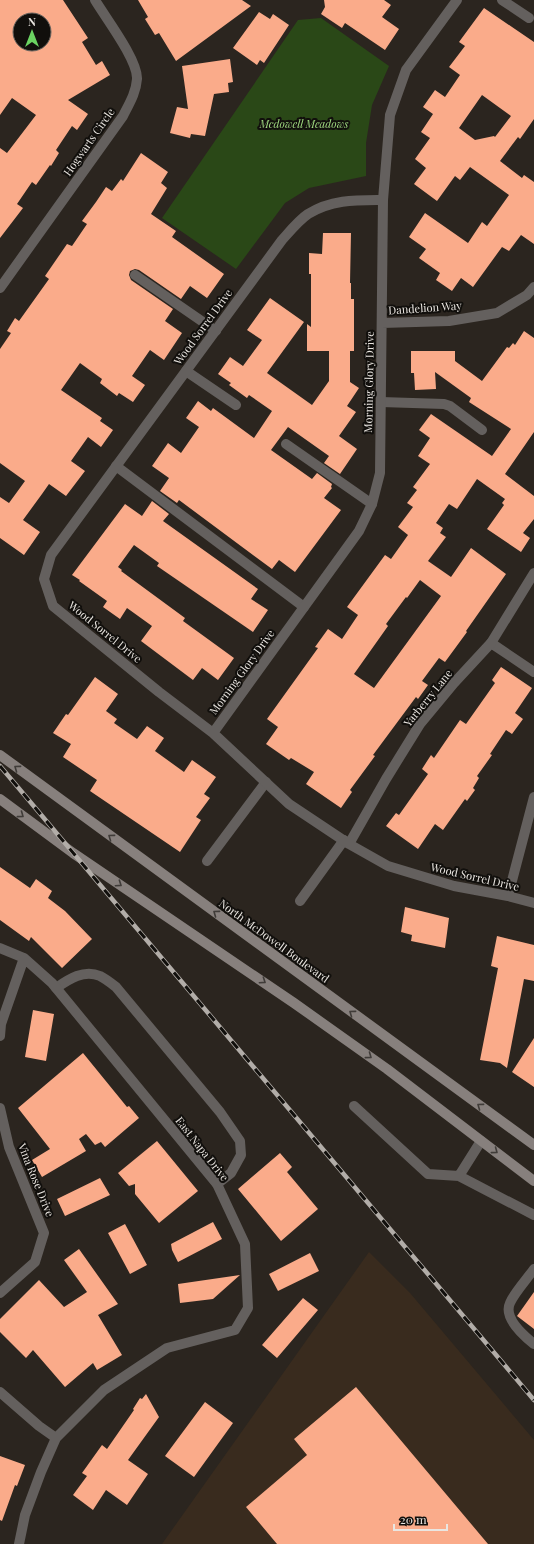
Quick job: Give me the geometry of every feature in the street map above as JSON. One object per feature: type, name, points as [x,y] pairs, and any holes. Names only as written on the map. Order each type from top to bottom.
[{"type":"main road","name":"North McDowell Boulevard","points":[[0,755],[534,1145]]},
{"type":"main road","points":[[0,800],[79,857],[294,1003],[387,1069],[534,1181]]},
{"type":"street","name":"Hogwarts Circle","points":[[0,288],[123,116],[134,96],[137,78],[133,62],[95,0]]},
{"type":"street","name":"Morning Glory Drive","points":[[213,733],[359,531],[372,504],[380,473],[383,200],[390,115],[406,70],[457,0]]},
{"type":"street","points":[[502,0],[529,18]]},
{"type":"street","name":"Wood Sorrel Drive","points":[[383,200],[334,202],[308,214],[282,240],[51,555],[44,579],[53,606],[159,692],[213,733],[288,804],[346,842],[388,866],[454,886],[508,896],[534,903]]},
{"type":"street","points":[[135,274],[216,331]]},
{"type":"street","name":"Dandelion Way","points":[[382,323],[449,320],[497,313],[527,295],[534,287]]},
{"type":"street","points":[[186,371],[236,405]]},
{"type":"street","points":[[381,402],[444,404],[450,406],[482,430]]},
{"type":"street","points":[[286,444],[372,504]]},
{"type":"street","points":[[116,466],[304,607]]},
{"type":"street","name":"Yarberry Lane","points":[[300,901],[346,842],[420,724],[454,683],[491,643],[534,572]]},
{"type":"street","points":[[491,643],[534,672]]},
{"type":"street","points":[[207,861],[266,782]]},
{"type":"street","points":[[508,896],[534,797]]},
{"type":"street","name":"East Napa Drive","points":[[0,948],[24,958],[56,988],[217,1184],[245,1244],[248,1308],[235,1330],[167,1348],[104,1390],[56,1438]]},
{"type":"street","points":[[0,1036],[1,1024],[24,958]]},
{"type":"street","points":[[56,988],[82,974],[100,976],[116,987],[220,1112],[240,1141],[241,1155],[230,1173],[217,1184]]},
{"type":"street","points":[[354,1106],[428,1174],[459,1176],[534,1215]]},
{"type":"street","name":"Vina Rose Drive","points":[[0,1108],[9,1147],[44,1233],[35,1262],[0,1293]]},
{"type":"street","points":[[459,1176],[482,1141]]},
{"type":"street","points":[[534,1269],[509,1304],[510,1319],[525,1337],[534,1344]]},
{"type":"street","points":[[0,1392],[39,1426],[56,1438],[41,1472],[25,1515],[19,1544]]},
{"type":"shaded area","points":[[369,1252],[410,1293],[534,1440],[534,1544],[162,1544]]},
{"type":"green space","name":"Mcdowell Meadows","points":[[321,18],[389,66],[372,105],[366,143],[366,176],[309,188],[285,203],[236,269],[162,218],[298,20]]},
{"type":"building","points":[[0,0],[63,0],[88,38],[82,42],[96,65],[102,61],[110,75],[68,100],[88,114],[77,130],[72,126],[56,150],[59,153],[36,185],[32,182],[17,204],[23,208],[0,238],[0,148],[7,153],[36,115],[12,98],[0,115]]},
{"type":"building","points":[[138,0],[242,0],[251,6],[176,61],[159,33],[155,35],[145,19],[148,17]]},
{"type":"building","points":[[324,0],[384,0],[391,5],[382,17],[399,29],[385,50],[345,23],[342,28],[321,14],[325,7]]},
{"type":"building","points":[[484,8],[534,42],[534,119],[520,139],[518,137],[500,161],[522,178],[524,175],[534,182],[534,244],[521,235],[509,251],[502,247],[473,287],[461,278],[452,291],[436,280],[440,273],[419,258],[426,249],[409,237],[425,213],[468,243],[482,222],[487,226],[509,195],[470,167],[460,180],[455,176],[437,201],[414,184],[426,168],[415,159],[430,138],[421,132],[433,114],[423,107],[435,90],[445,97],[460,75],[449,67],[465,46],[459,42]],"holes":[[[482,95],[511,116],[495,137],[475,140],[459,128]]]},
{"type":"building","points":[[259,12],[270,19],[273,14],[289,25],[264,63],[260,60],[257,65],[233,48]]},
{"type":"building","points":[[230,59],[233,82],[228,83],[229,92],[214,94],[205,136],[191,134],[190,138],[170,133],[177,107],[188,109],[182,66]]},
{"type":"building","points":[[141,153],[168,172],[161,183],[167,188],[151,214],[176,231],[172,237],[224,274],[207,298],[190,286],[181,299],[139,270],[135,269],[130,271],[129,275],[131,280],[173,309],[165,321],[182,333],[164,360],[150,350],[132,376],[145,385],[133,402],[119,393],[117,396],[100,383],[102,379],[80,363],[61,390],[102,418],[100,421],[113,430],[101,447],[88,437],[71,461],[85,471],[66,496],[49,484],[23,520],[40,532],[24,555],[0,538],[0,497],[9,503],[25,481],[0,463],[0,349],[11,333],[7,331],[15,318],[19,321],[49,279],[45,276],[67,244],[72,246],[87,224],[82,221],[106,187],[112,191],[121,179],[123,181]]},
{"type":"building","points":[[323,233],[351,233],[350,283],[351,299],[354,299],[354,351],[350,351],[350,382],[359,388],[347,406],[356,412],[339,436],[357,449],[340,474],[324,463],[329,456],[288,427],[271,450],[312,479],[317,473],[332,484],[332,488],[324,498],[341,510],[295,572],[279,560],[272,569],[179,500],[177,503],[160,491],[169,478],[152,466],[168,443],[181,453],[199,427],[186,418],[198,401],[211,411],[213,408],[254,438],[272,411],[249,395],[247,398],[229,385],[231,383],[218,374],[230,357],[243,366],[262,340],[247,330],[270,298],[304,322],[267,373],[312,405],[329,381],[329,351],[307,351],[307,324],[311,327],[311,274],[309,274],[309,253],[322,254]]},
{"type":"building","points":[[524,331],[534,338],[534,432],[505,474],[534,496],[534,519],[523,533],[530,538],[521,552],[487,529],[504,505],[502,503],[505,499],[477,479],[457,509],[449,504],[436,523],[443,528],[440,533],[446,537],[428,561],[451,577],[471,548],[506,574],[445,662],[439,658],[422,681],[428,685],[418,699],[416,697],[373,755],[375,756],[350,790],[352,792],[341,808],[306,784],[314,772],[291,758],[289,760],[266,744],[278,727],[267,719],[318,648],[315,647],[328,629],[342,639],[358,615],[347,607],[385,555],[391,559],[408,535],[398,527],[413,507],[407,503],[417,490],[413,487],[430,464],[418,456],[430,438],[419,430],[431,414],[492,456],[511,429],[469,402],[471,398],[435,372],[436,389],[415,390],[414,373],[411,373],[411,351],[455,351],[455,361],[482,381],[507,347],[509,348],[513,343],[515,345]],"holes":[[[420,580],[441,596],[374,688],[354,674],[388,626],[386,624]]]},
{"type":"building","points":[[152,501],[169,514],[163,521],[258,589],[251,599],[268,610],[253,632],[157,566],[159,563],[134,545],[118,567],[122,570],[121,571],[185,618],[183,621],[234,658],[218,680],[202,668],[193,680],[141,641],[152,626],[127,608],[120,619],[103,607],[107,601],[72,575],[125,504],[142,516]]},
{"type":"building","points":[[501,667],[532,688],[515,713],[523,719],[512,734],[506,730],[490,754],[492,755],[477,776],[479,778],[473,788],[475,790],[467,801],[465,799],[443,830],[435,824],[418,849],[386,826],[396,813],[399,815],[428,774],[422,769],[431,755],[434,758],[460,720],[466,724],[495,683],[492,680]]},
{"type":"building","points":[[95,677],[118,694],[106,711],[117,719],[114,723],[137,739],[147,726],[164,738],[155,751],[184,772],[192,760],[216,777],[204,794],[210,798],[196,817],[201,820],[180,852],[90,791],[97,780],[63,757],[71,744],[53,733]]},
{"type":"building","points":[[0,867],[30,888],[36,879],[52,891],[48,898],[65,911],[92,939],[62,968],[31,937],[29,941],[0,920]]},
{"type":"building","points":[[405,907],[449,918],[445,948],[411,941],[412,935],[401,932]]},
{"type":"building","points":[[497,936],[534,945],[534,981],[524,979],[507,1068],[500,1063],[480,1060],[498,968],[491,966]]},
{"type":"building","points":[[33,1010],[54,1014],[46,1061],[25,1057]]},
{"type":"building","points":[[534,1038],[534,1087],[512,1072]]},
{"type":"building","points":[[83,1053],[127,1107],[129,1106],[139,1118],[105,1147],[101,1142],[95,1145],[86,1134],[79,1139],[86,1151],[42,1177],[32,1160],[50,1149],[18,1108]]},
{"type":"building","points":[[157,1141],[198,1191],[159,1223],[135,1194],[135,1184],[129,1186],[118,1173]]},
{"type":"building","points":[[280,1153],[292,1167],[287,1172],[318,1209],[281,1241],[238,1189]]},
{"type":"building","points":[[100,1178],[110,1195],[65,1216],[57,1199]]},
{"type":"building","points":[[213,1222],[222,1239],[178,1262],[172,1250],[171,1244]]},
{"type":"building","points":[[125,1224],[147,1265],[130,1274],[108,1233]]},
{"type":"building","points":[[79,1249],[118,1304],[98,1315],[122,1355],[97,1370],[93,1363],[65,1387],[33,1350],[26,1358],[0,1332],[0,1319],[39,1280],[64,1307],[87,1292],[64,1260]]},
{"type":"building","points":[[310,1253],[319,1271],[278,1291],[269,1274]]},
{"type":"building","points":[[240,1275],[213,1299],[180,1303],[178,1284]]},
{"type":"building","points":[[534,1292],[534,1329],[517,1316]]},
{"type":"building","points":[[303,1298],[318,1310],[277,1358],[262,1345]]},
{"type":"building","points":[[356,1387],[488,1544],[277,1544],[246,1507],[307,1455],[294,1439]]},
{"type":"building","points":[[146,1394],[159,1417],[128,1460],[148,1474],[127,1505],[106,1490],[93,1510],[73,1495],[87,1476],[82,1473],[102,1445],[107,1449],[134,1410],[133,1409],[140,1398],[142,1399]]},
{"type":"building","points":[[205,1402],[233,1423],[194,1477],[165,1456]]},
{"type":"building","points":[[0,1456],[25,1465],[17,1486],[15,1485],[2,1521],[0,1520]]},
{"type":"railway","points":[[0,766],[534,1400]]}]
